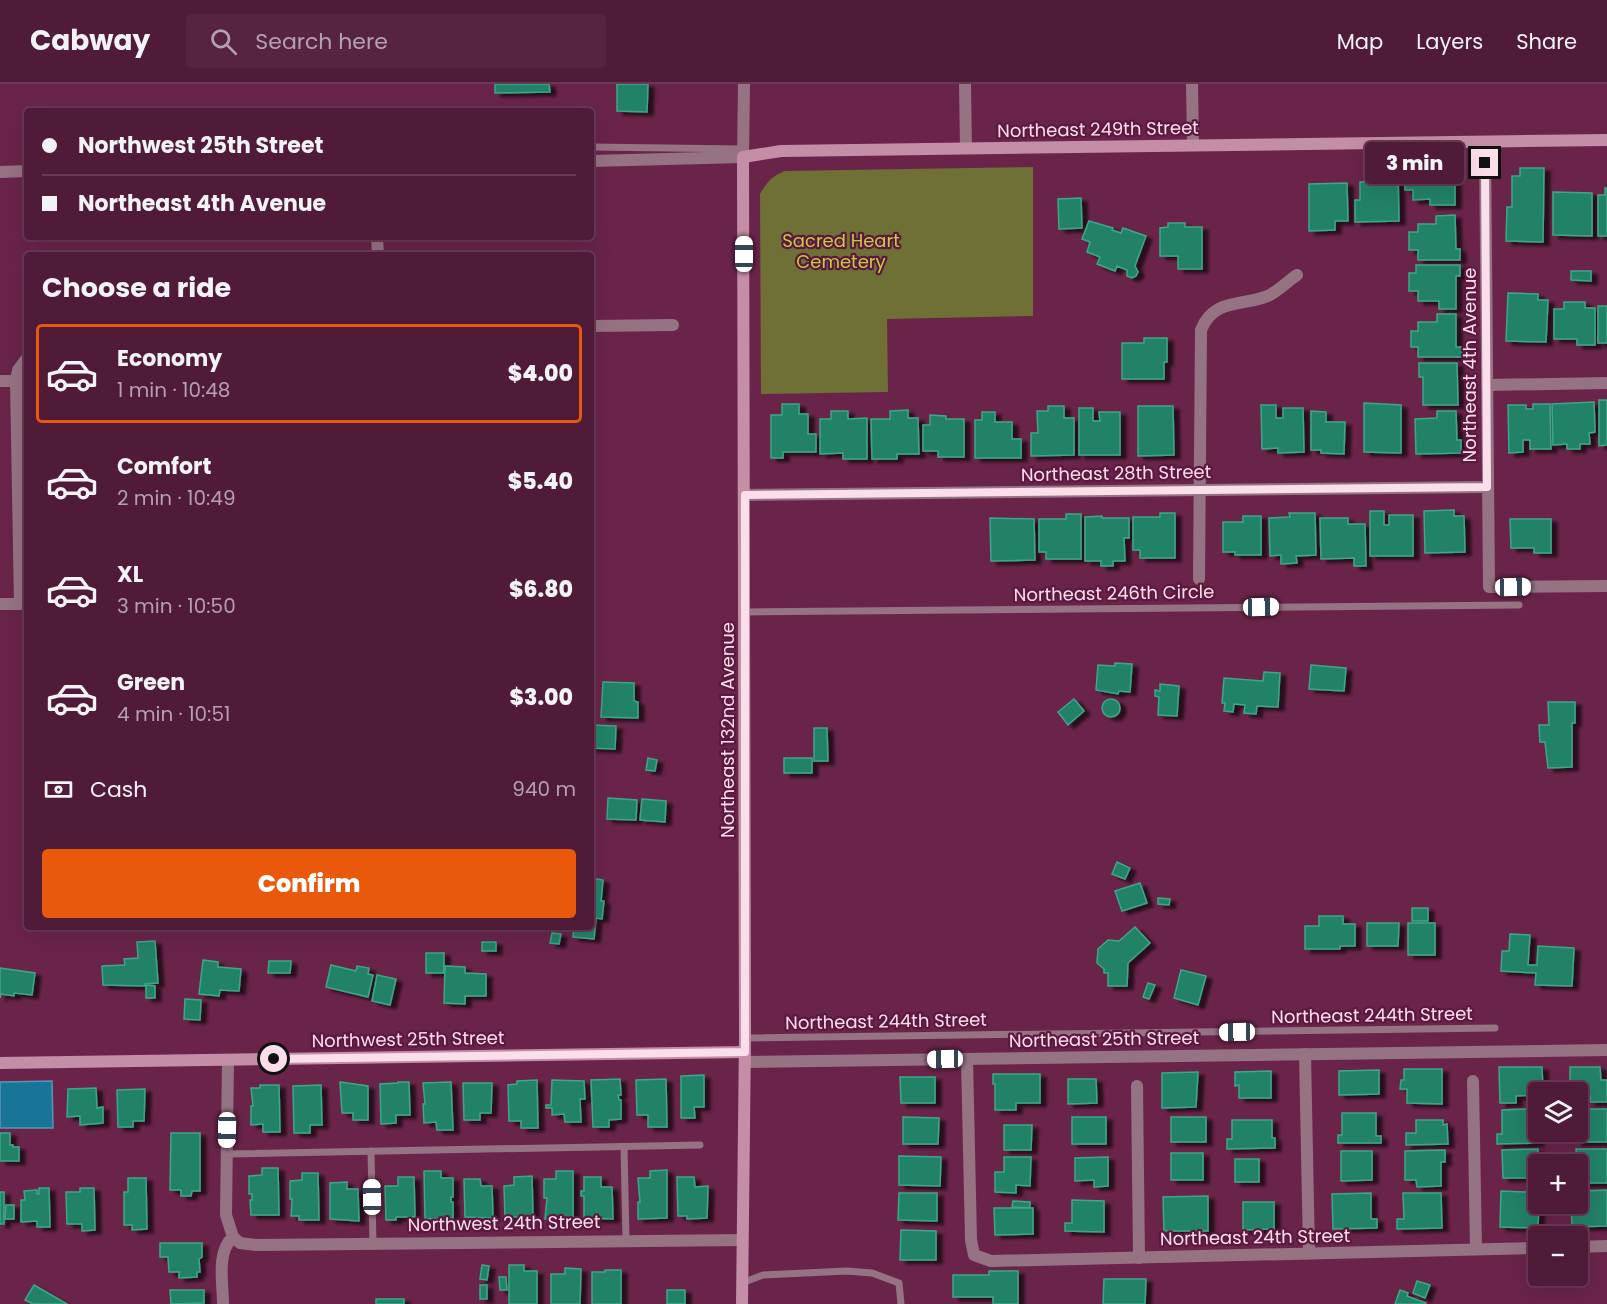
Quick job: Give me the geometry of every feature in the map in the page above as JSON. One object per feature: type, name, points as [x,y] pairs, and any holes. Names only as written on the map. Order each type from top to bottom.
[{"type":"street","points":[[744,84],[744,153]]},
{"type":"street","points":[[965,84],[966,148]]},
{"type":"street","points":[[1192,84],[1193,145]]},
{"type":"street","name":"Northeast 249th Street","points":[[594,161],[781,151],[1607,140]]},
{"type":"street","name":"Northeast 4th Avenue","points":[[1485,142],[1487,487],[1490,587],[1607,586]]},
{"type":"street","name":"Northeast 132nd Avenue","points":[[742,1304],[745,1057],[744,153]]},
{"type":"street","points":[[0,172],[24,171]]},
{"type":"street","points":[[1199,579],[1200,337],[1203,323],[1219,308],[1269,295],[1297,275]]},
{"type":"street","points":[[594,326],[674,325]]},
{"type":"street","points":[[0,604],[20,604],[16,381],[18,370],[24,362]]},
{"type":"street","points":[[0,381],[16,381]]},
{"type":"street","points":[[1487,385],[1607,382]]},
{"type":"street","name":"Northeast 28th Street","points":[[745,495],[1487,487]]},
{"type":"street","name":"Northeast 25th Street","points":[[745,1057],[967,1059],[1607,1050]]},
{"type":"street","points":[[1305,1054],[1309,1253]]},
{"type":"street","name":"Northwest 25th Street","points":[[0,1063],[745,1057]]},
{"type":"street","name":"Northeast 24th Street","points":[[967,1059],[971,1240],[974,1255],[991,1261],[1528,1248]]},
{"type":"street","points":[[222,1304],[222,1255],[227,1242],[232,1237],[226,1215],[228,1060]]},
{"type":"street","points":[[1473,1081],[1476,1249]]},
{"type":"street","points":[[1137,1086],[1139,1258]]},
{"type":"street","name":"Northwest 24th Street","points":[[232,1237],[240,1243],[256,1245],[742,1240]]},
{"type":"street","points":[[1588,1247],[1607,1246]]},
{"type":"lane","points":[[594,147],[744,153]]},
{"type":"lane","name":"Northeast 246th Circle","points":[[745,612],[1519,605]]},
{"type":"lane","name":"Northeast 244th Street","points":[[745,1038],[1495,1028]]},
{"type":"lane","points":[[227,1154],[700,1145]]},
{"type":"lane","points":[[624,1147],[626,1240]]},
{"type":"lane","points":[[371,1151],[373,1243]]},
{"type":"lane","points":[[742,1283],[763,1275],[847,1271],[872,1273],[899,1282],[901,1304]]},
{"type":"green space","name":"Sacred Heart Cemetery","points":[[1033,167],[1033,316],[887,319],[888,392],[761,394],[760,194],[773,177],[785,171]]},
{"type":"water","points":[[52,1081],[53,1128],[0,1128],[0,1082]]},
{"type":"building","points":[[495,84],[549,84],[550,92],[495,93]]},
{"type":"building","points":[[617,84],[648,84],[647,112],[617,111]]},
{"type":"building","points":[[1455,165],[1455,205],[1430,205],[1430,199],[1413,200],[1413,190],[1405,190],[1405,175],[1410,175],[1410,166]]},
{"type":"building","points":[[1520,168],[1544,168],[1543,242],[1506,241],[1507,207],[1512,207],[1512,176],[1520,176]]},
{"type":"building","points":[[1398,173],[1399,221],[1355,222],[1355,200],[1360,200],[1360,182],[1380,181],[1380,174]]},
{"type":"building","points":[[1347,183],[1348,221],[1335,221],[1335,230],[1309,231],[1309,184]]},
{"type":"building","points":[[1605,188],[1607,188],[1607,236],[1598,236],[1598,195],[1605,195]]},
{"type":"building","points":[[1553,192],[1592,193],[1592,236],[1553,235]]},
{"type":"building","points":[[1081,198],[1082,228],[1059,229],[1058,199]]},
{"type":"building","points":[[1455,215],[1456,249],[1460,249],[1460,260],[1418,260],[1418,250],[1409,250],[1409,232],[1418,232],[1418,224],[1436,224],[1436,216]]},
{"type":"building","points":[[1089,221],[1113,228],[1112,230],[1121,233],[1123,228],[1146,236],[1135,266],[1138,272],[1136,276],[1132,278],[1127,276],[1127,270],[1117,266],[1115,271],[1097,264],[1100,257],[1087,252],[1090,242],[1082,239]]},
{"type":"building","points":[[1168,223],[1185,223],[1185,227],[1202,227],[1202,269],[1178,269],[1178,256],[1160,256],[1160,228],[1168,227]]},
{"type":"building","points":[[1416,265],[1460,265],[1460,276],[1456,276],[1456,309],[1439,309],[1439,301],[1418,301],[1418,291],[1409,291],[1409,273],[1416,273]]},
{"type":"building","points":[[1571,271],[1591,271],[1591,281],[1571,280]]},
{"type":"building","points":[[1508,293],[1538,294],[1538,300],[1548,300],[1546,342],[1506,341]]},
{"type":"building","points":[[1564,302],[1585,302],[1585,308],[1595,308],[1595,345],[1577,345],[1577,339],[1554,339],[1554,309],[1564,309]]},
{"type":"building","points":[[1598,306],[1607,306],[1607,343],[1598,343]]},
{"type":"building","points":[[1437,314],[1456,314],[1456,347],[1461,347],[1462,357],[1418,357],[1418,347],[1411,347],[1411,331],[1418,331],[1418,322],[1437,322]]},
{"type":"building","points":[[1144,338],[1167,338],[1164,379],[1122,379],[1122,343],[1144,343]]},
{"type":"building","points":[[1419,363],[1457,363],[1458,405],[1423,405],[1423,377],[1419,377]]},
{"type":"building","points":[[1599,400],[1607,400],[1607,445],[1599,446]]},
{"type":"building","points":[[1594,402],[1595,432],[1589,433],[1590,444],[1580,444],[1580,449],[1567,449],[1567,444],[1553,445],[1552,404]]},
{"type":"building","points":[[1364,403],[1401,405],[1401,453],[1364,452]]},
{"type":"building","points":[[782,404],[799,404],[799,414],[808,414],[808,434],[816,434],[816,452],[783,452],[783,458],[771,458],[771,415],[782,415]]},
{"type":"building","points":[[1533,404],[1550,404],[1551,449],[1530,449],[1530,440],[1523,440],[1523,452],[1509,453],[1508,405],[1526,405],[1526,409],[1533,409]]},
{"type":"building","points":[[1261,405],[1276,405],[1276,418],[1283,418],[1283,408],[1303,408],[1304,452],[1278,453],[1278,448],[1262,449]]},
{"type":"building","points":[[1048,406],[1064,406],[1064,418],[1074,418],[1074,455],[1031,456],[1031,433],[1038,433],[1037,411],[1048,411]]},
{"type":"building","points":[[1138,406],[1173,406],[1174,455],[1138,456]]},
{"type":"building","points":[[1079,408],[1093,408],[1093,421],[1100,421],[1099,412],[1120,412],[1120,455],[1079,455]]},
{"type":"building","points":[[908,410],[908,418],[918,418],[919,454],[897,454],[897,459],[872,459],[871,419],[890,419],[890,411]]},
{"type":"building","points":[[831,411],[848,411],[848,419],[867,418],[867,459],[843,459],[843,453],[820,454],[820,419],[831,419]]},
{"type":"building","points":[[1311,411],[1326,412],[1326,422],[1345,422],[1344,454],[1311,450]]},
{"type":"building","points":[[1437,411],[1456,411],[1457,440],[1461,440],[1461,453],[1416,454],[1415,419],[1437,418]]},
{"type":"building","points":[[982,412],[995,412],[995,422],[1012,422],[1012,439],[1021,439],[1021,458],[975,458],[975,420],[982,420]]},
{"type":"building","points":[[930,415],[946,416],[946,419],[964,419],[964,457],[938,457],[938,451],[923,451],[923,425],[930,425]]},
{"type":"building","points":[[1454,510],[1454,516],[1464,516],[1465,552],[1425,553],[1424,511]]},
{"type":"building","points":[[1370,511],[1384,511],[1384,525],[1389,525],[1389,515],[1413,515],[1413,556],[1370,556]]},
{"type":"building","points":[[1160,513],[1175,513],[1175,558],[1140,558],[1140,550],[1133,550],[1133,517],[1160,517]]},
{"type":"building","points":[[1289,513],[1315,513],[1316,555],[1296,556],[1297,563],[1281,564],[1281,555],[1270,556],[1269,518],[1290,517]]},
{"type":"building","points":[[1066,514],[1081,514],[1081,559],[1046,559],[1046,552],[1039,552],[1039,519],[1066,519]]},
{"type":"building","points":[[1102,516],[1102,518],[1129,518],[1129,538],[1124,538],[1125,561],[1113,561],[1113,566],[1101,566],[1101,561],[1085,561],[1085,517]]},
{"type":"building","points":[[1243,516],[1261,516],[1261,555],[1235,555],[1235,552],[1223,552],[1223,522],[1243,522]]},
{"type":"building","points":[[990,518],[1034,519],[1035,560],[991,561]]},
{"type":"building","points":[[1320,518],[1348,518],[1348,524],[1365,524],[1366,566],[1354,566],[1354,558],[1321,559]]},
{"type":"building","points":[[1510,519],[1551,519],[1551,553],[1534,553],[1534,548],[1511,548]]},
{"type":"building","points":[[1115,663],[1132,664],[1130,692],[1119,691],[1118,694],[1096,690],[1098,665],[1115,666]]},
{"type":"building","points":[[1311,665],[1346,668],[1344,691],[1309,689]]},
{"type":"building","points":[[1264,672],[1280,673],[1278,707],[1257,706],[1256,714],[1244,713],[1245,705],[1234,704],[1233,712],[1224,711],[1225,703],[1222,703],[1224,678],[1263,681]]},
{"type":"building","points":[[603,682],[634,683],[634,701],[638,702],[638,718],[601,717]]},
{"type":"building","points":[[1160,684],[1179,686],[1177,716],[1158,715],[1159,697],[1155,696],[1155,690],[1160,691]]},
{"type":"building","points":[[1074,699],[1084,711],[1068,725],[1058,712]]},
{"type":"building","points":[[1111,699],[1117,702],[1120,708],[1117,714],[1111,717],[1105,714],[1102,708],[1105,702]]},
{"type":"building","points":[[1548,702],[1575,702],[1575,723],[1572,723],[1572,767],[1548,768],[1545,742],[1540,742],[1539,725],[1549,725]]},
{"type":"building","points":[[594,725],[616,726],[615,749],[594,748]]},
{"type":"building","points":[[814,728],[827,728],[828,761],[814,761]]},
{"type":"building","points":[[648,758],[657,760],[655,771],[646,770]]},
{"type":"building","points":[[784,758],[812,758],[812,773],[784,773]]},
{"type":"building","points":[[608,798],[637,800],[636,820],[607,819]]},
{"type":"building","points":[[642,799],[666,801],[665,822],[640,820]]},
{"type":"building","points":[[1117,862],[1130,868],[1125,879],[1112,874]]},
{"type":"building","points":[[594,878],[603,880],[602,919],[596,918],[594,939],[573,937],[574,930],[594,930]]},
{"type":"building","points":[[1140,883],[1147,903],[1122,911],[1115,891]]},
{"type":"building","points":[[1158,898],[1170,899],[1169,905],[1158,904]]},
{"type":"building","points":[[1412,908],[1428,908],[1428,921],[1412,921]]},
{"type":"building","points":[[1319,916],[1343,916],[1343,924],[1355,924],[1355,946],[1340,946],[1340,949],[1305,949],[1305,926],[1319,926]]},
{"type":"building","points":[[1367,923],[1399,923],[1398,946],[1367,946]]},
{"type":"building","points":[[1408,923],[1435,923],[1435,955],[1408,955]]},
{"type":"building","points":[[1135,927],[1150,943],[1128,963],[1127,986],[1108,986],[1108,973],[1104,973],[1104,969],[1097,963],[1098,949],[1108,940],[1119,941]]},
{"type":"building","points":[[552,933],[561,934],[559,944],[550,943]]},
{"type":"building","points":[[1510,934],[1530,935],[1528,965],[1537,965],[1538,946],[1574,948],[1572,986],[1535,985],[1536,973],[1501,971],[1502,951],[1509,951]]},
{"type":"building","points":[[155,941],[158,983],[145,984],[145,986],[103,985],[102,966],[125,965],[124,959],[138,958],[137,942]]},
{"type":"building","points":[[482,942],[496,942],[496,951],[482,951]]},
{"type":"building","points":[[426,953],[444,953],[444,973],[426,973]]},
{"type":"building","points":[[203,960],[218,962],[218,967],[241,969],[239,991],[220,990],[219,996],[199,994]]},
{"type":"building","points":[[269,961],[291,961],[290,973],[268,973]]},
{"type":"building","points":[[331,965],[356,971],[357,966],[369,968],[368,974],[373,975],[368,997],[326,987]]},
{"type":"building","points":[[445,966],[465,967],[465,973],[486,974],[486,996],[465,996],[465,1004],[444,1003]]},
{"type":"building","points":[[0,968],[35,973],[32,995],[1,994],[0,998]]},
{"type":"building","points":[[1181,970],[1206,976],[1198,1005],[1174,998]]},
{"type":"building","points":[[377,975],[396,979],[390,1005],[372,1001]]},
{"type":"building","points":[[1148,983],[1155,985],[1149,999],[1143,997]]},
{"type":"building","points":[[146,985],[155,986],[155,998],[146,998]]},
{"type":"building","points":[[185,999],[201,1000],[200,1020],[184,1019]]},
{"type":"building","points":[[1499,1067],[1542,1067],[1543,1082],[1528,1082],[1528,1095],[1516,1096],[1516,1103],[1500,1103]]},
{"type":"building","points":[[1570,1067],[1600,1067],[1601,1080],[1607,1080],[1607,1102],[1590,1102],[1588,1082],[1570,1082]]},
{"type":"building","points":[[1404,1069],[1442,1069],[1442,1104],[1407,1103],[1407,1089],[1400,1089],[1401,1080],[1404,1080]]},
{"type":"building","points":[[1379,1070],[1379,1094],[1339,1095],[1339,1071]]},
{"type":"building","points":[[1271,1071],[1271,1098],[1239,1098],[1239,1085],[1235,1086],[1235,1072]]},
{"type":"building","points":[[1198,1072],[1196,1107],[1162,1108],[1162,1073]]},
{"type":"building","points":[[993,1074],[1040,1074],[1040,1103],[1016,1103],[1016,1110],[995,1110]]},
{"type":"building","points":[[704,1075],[704,1107],[694,1107],[695,1118],[681,1118],[681,1076]]},
{"type":"building","points":[[900,1077],[935,1077],[935,1103],[901,1103]]},
{"type":"building","points":[[620,1079],[621,1095],[618,1095],[621,1100],[621,1119],[609,1120],[609,1127],[593,1127],[591,1080]]},
{"type":"building","points":[[666,1079],[667,1127],[648,1127],[648,1115],[637,1115],[636,1080]]},
{"type":"building","points":[[1068,1079],[1096,1079],[1097,1103],[1068,1104]]},
{"type":"building","points":[[537,1080],[538,1128],[521,1128],[521,1121],[509,1121],[508,1085],[517,1084],[517,1081]]},
{"type":"building","points":[[552,1080],[584,1081],[585,1099],[580,1099],[581,1122],[565,1122],[564,1114],[552,1115],[552,1108],[546,1108],[546,1105],[551,1105]]},
{"type":"building","points":[[340,1082],[368,1086],[368,1120],[353,1120],[353,1113],[342,1113]]},
{"type":"building","points":[[409,1082],[410,1115],[396,1115],[396,1123],[381,1124],[380,1084]]},
{"type":"building","points":[[451,1082],[453,1130],[437,1130],[436,1122],[424,1123],[423,1083]]},
{"type":"building","points":[[463,1083],[492,1083],[491,1113],[480,1113],[480,1120],[464,1120]]},
{"type":"building","points":[[260,1085],[279,1085],[280,1132],[263,1132],[263,1124],[251,1125],[251,1106],[253,1106],[251,1088],[260,1088]]},
{"type":"building","points":[[321,1085],[322,1125],[310,1125],[310,1133],[294,1133],[293,1086]]},
{"type":"building","points":[[96,1088],[97,1108],[103,1107],[103,1123],[80,1125],[80,1116],[67,1117],[68,1089]]},
{"type":"building","points":[[145,1089],[144,1121],[133,1121],[133,1127],[118,1127],[117,1090]]},
{"type":"building","points":[[1527,1109],[1528,1142],[1538,1143],[1497,1144],[1497,1134],[1502,1134],[1502,1110]]},
{"type":"building","points":[[1588,1109],[1607,1109],[1607,1142],[1588,1142]]},
{"type":"building","points":[[1342,1113],[1376,1113],[1376,1136],[1381,1136],[1381,1143],[1338,1143],[1338,1135],[1342,1135]]},
{"type":"building","points":[[903,1117],[939,1118],[938,1144],[903,1144]]},
{"type":"building","points":[[1072,1117],[1106,1117],[1106,1144],[1072,1144]]},
{"type":"building","points":[[1171,1117],[1206,1117],[1206,1142],[1171,1142]]},
{"type":"building","points":[[1232,1120],[1272,1120],[1272,1138],[1275,1138],[1275,1148],[1227,1149],[1227,1139],[1232,1139]]},
{"type":"building","points":[[1416,1120],[1443,1120],[1443,1125],[1447,1124],[1448,1144],[1406,1145],[1406,1133],[1416,1133]]},
{"type":"building","points":[[1004,1125],[1032,1125],[1031,1150],[1004,1150]]},
{"type":"building","points":[[0,1133],[10,1133],[10,1145],[19,1147],[19,1161],[0,1161]]},
{"type":"building","points":[[171,1133],[200,1133],[200,1191],[192,1191],[191,1196],[181,1196],[181,1190],[170,1190]]},
{"type":"building","points":[[1538,1149],[1538,1154],[1528,1154],[1528,1178],[1503,1178],[1502,1150]]},
{"type":"building","points":[[1576,1149],[1607,1149],[1607,1183],[1588,1183],[1588,1154],[1576,1154]]},
{"type":"building","points":[[1445,1150],[1445,1162],[1441,1162],[1441,1186],[1417,1187],[1416,1180],[1405,1180],[1405,1151]]},
{"type":"building","points":[[1341,1151],[1372,1151],[1372,1180],[1341,1181]]},
{"type":"building","points":[[1171,1153],[1203,1153],[1203,1180],[1171,1180]]},
{"type":"building","points":[[899,1156],[941,1157],[940,1186],[899,1185]]},
{"type":"building","points":[[1004,1157],[1031,1157],[1030,1186],[1016,1185],[1016,1193],[995,1192],[995,1172],[1004,1172]]},
{"type":"building","points":[[1108,1157],[1108,1186],[1094,1187],[1094,1180],[1075,1181],[1075,1158]]},
{"type":"building","points":[[1235,1159],[1259,1159],[1259,1182],[1235,1182]]},
{"type":"building","points":[[262,1168],[278,1168],[279,1215],[251,1215],[252,1194],[249,1194],[249,1176],[262,1175]]},
{"type":"building","points":[[667,1170],[667,1218],[638,1219],[638,1202],[640,1202],[638,1178],[650,1178],[650,1171]]},
{"type":"building","points":[[424,1171],[441,1171],[441,1178],[453,1178],[451,1202],[453,1202],[453,1218],[425,1219]]},
{"type":"building","points":[[556,1171],[573,1171],[573,1219],[545,1219],[547,1198],[544,1198],[544,1179],[556,1179]]},
{"type":"building","points":[[302,1173],[318,1173],[319,1220],[299,1220],[299,1216],[291,1216],[290,1181],[302,1180]]},
{"type":"building","points":[[532,1176],[533,1217],[505,1217],[504,1186],[514,1185],[514,1177]]},
{"type":"building","points":[[398,1177],[414,1177],[415,1217],[396,1217],[396,1220],[386,1220],[385,1186],[398,1186]]},
{"type":"building","points":[[584,1177],[601,1177],[601,1187],[612,1187],[613,1219],[584,1218],[584,1196],[581,1196],[581,1191],[584,1191]]},
{"type":"building","points":[[677,1177],[694,1177],[695,1187],[708,1186],[707,1218],[687,1219],[687,1216],[678,1216]]},
{"type":"building","points":[[128,1178],[146,1178],[147,1229],[132,1230],[132,1225],[124,1225],[124,1192],[128,1192]]},
{"type":"building","points":[[464,1179],[480,1179],[481,1186],[492,1186],[493,1218],[465,1217]]},
{"type":"building","points":[[347,1182],[347,1189],[358,1189],[359,1221],[330,1219],[330,1183]]},
{"type":"building","points":[[39,1188],[49,1188],[50,1227],[37,1227],[37,1221],[21,1222],[21,1200],[25,1200],[24,1191],[37,1190],[39,1194]]},
{"type":"building","points":[[80,1188],[94,1188],[95,1230],[82,1231],[82,1224],[67,1224],[66,1192],[80,1192]]},
{"type":"building","points":[[1607,1190],[1607,1226],[1572,1226],[1571,1214],[1588,1214],[1588,1191]]},
{"type":"building","points":[[1501,1191],[1527,1192],[1528,1214],[1538,1214],[1538,1226],[1500,1227]]},
{"type":"building","points":[[0,1192],[4,1192],[4,1224],[0,1224]]},
{"type":"building","points":[[899,1193],[937,1193],[937,1221],[898,1220]]},
{"type":"building","points":[[1371,1193],[1371,1219],[1377,1219],[1377,1228],[1333,1229],[1332,1194]]},
{"type":"building","points":[[1403,1193],[1441,1193],[1442,1228],[1397,1229],[1397,1219],[1404,1219]]},
{"type":"building","points":[[1208,1196],[1208,1231],[1164,1231],[1163,1197]]},
{"type":"building","points":[[1072,1200],[1104,1201],[1104,1232],[1065,1231],[1065,1223],[1072,1223]]},
{"type":"building","points":[[1013,1201],[1030,1202],[1030,1208],[1012,1207]]},
{"type":"building","points":[[1243,1202],[1274,1202],[1274,1229],[1243,1230]]},
{"type":"building","points":[[6,1205],[14,1205],[14,1219],[5,1219]]},
{"type":"building","points":[[994,1208],[1033,1208],[1033,1234],[995,1235]]},
{"type":"building","points":[[901,1230],[936,1231],[936,1260],[900,1260]]},
{"type":"building","points":[[160,1243],[202,1243],[202,1257],[199,1259],[200,1272],[197,1272],[197,1277],[179,1278],[179,1272],[169,1272],[168,1257],[160,1257]]},
{"type":"building","points":[[482,1265],[489,1266],[487,1280],[480,1279]]},
{"type":"building","points":[[509,1265],[524,1265],[524,1271],[537,1271],[537,1304],[509,1304]]},
{"type":"building","points":[[565,1268],[581,1269],[580,1304],[551,1304],[551,1274],[565,1274]]},
{"type":"building","points":[[605,1270],[621,1270],[621,1304],[592,1304],[592,1272],[605,1272]]},
{"type":"building","points":[[989,1271],[1018,1271],[1018,1304],[993,1304],[993,1297],[953,1297],[953,1275],[989,1275]]},
{"type":"building","points":[[499,1277],[506,1277],[507,1290],[500,1290]]},
{"type":"building","points":[[1104,1279],[1146,1279],[1145,1304],[1103,1304]]},
{"type":"building","points":[[1417,1281],[1430,1285],[1425,1298],[1413,1293]]},
{"type":"building","points":[[34,1285],[67,1304],[33,1304],[25,1300]]},
{"type":"building","points":[[480,1285],[487,1285],[487,1299],[480,1299]]},
{"type":"building","points":[[170,1290],[204,1290],[204,1303],[171,1304]]},
{"type":"building","points":[[667,1290],[685,1290],[685,1304],[667,1304]]},
{"type":"building","points":[[1400,1290],[1408,1293],[1407,1296],[1426,1303],[1395,1304]]},
{"type":"building","points":[[376,1299],[404,1299],[404,1304],[376,1304]]},
{"type":"route","points":[[274,1059],[745,1052],[745,495],[1487,487],[1485,163]]}]
